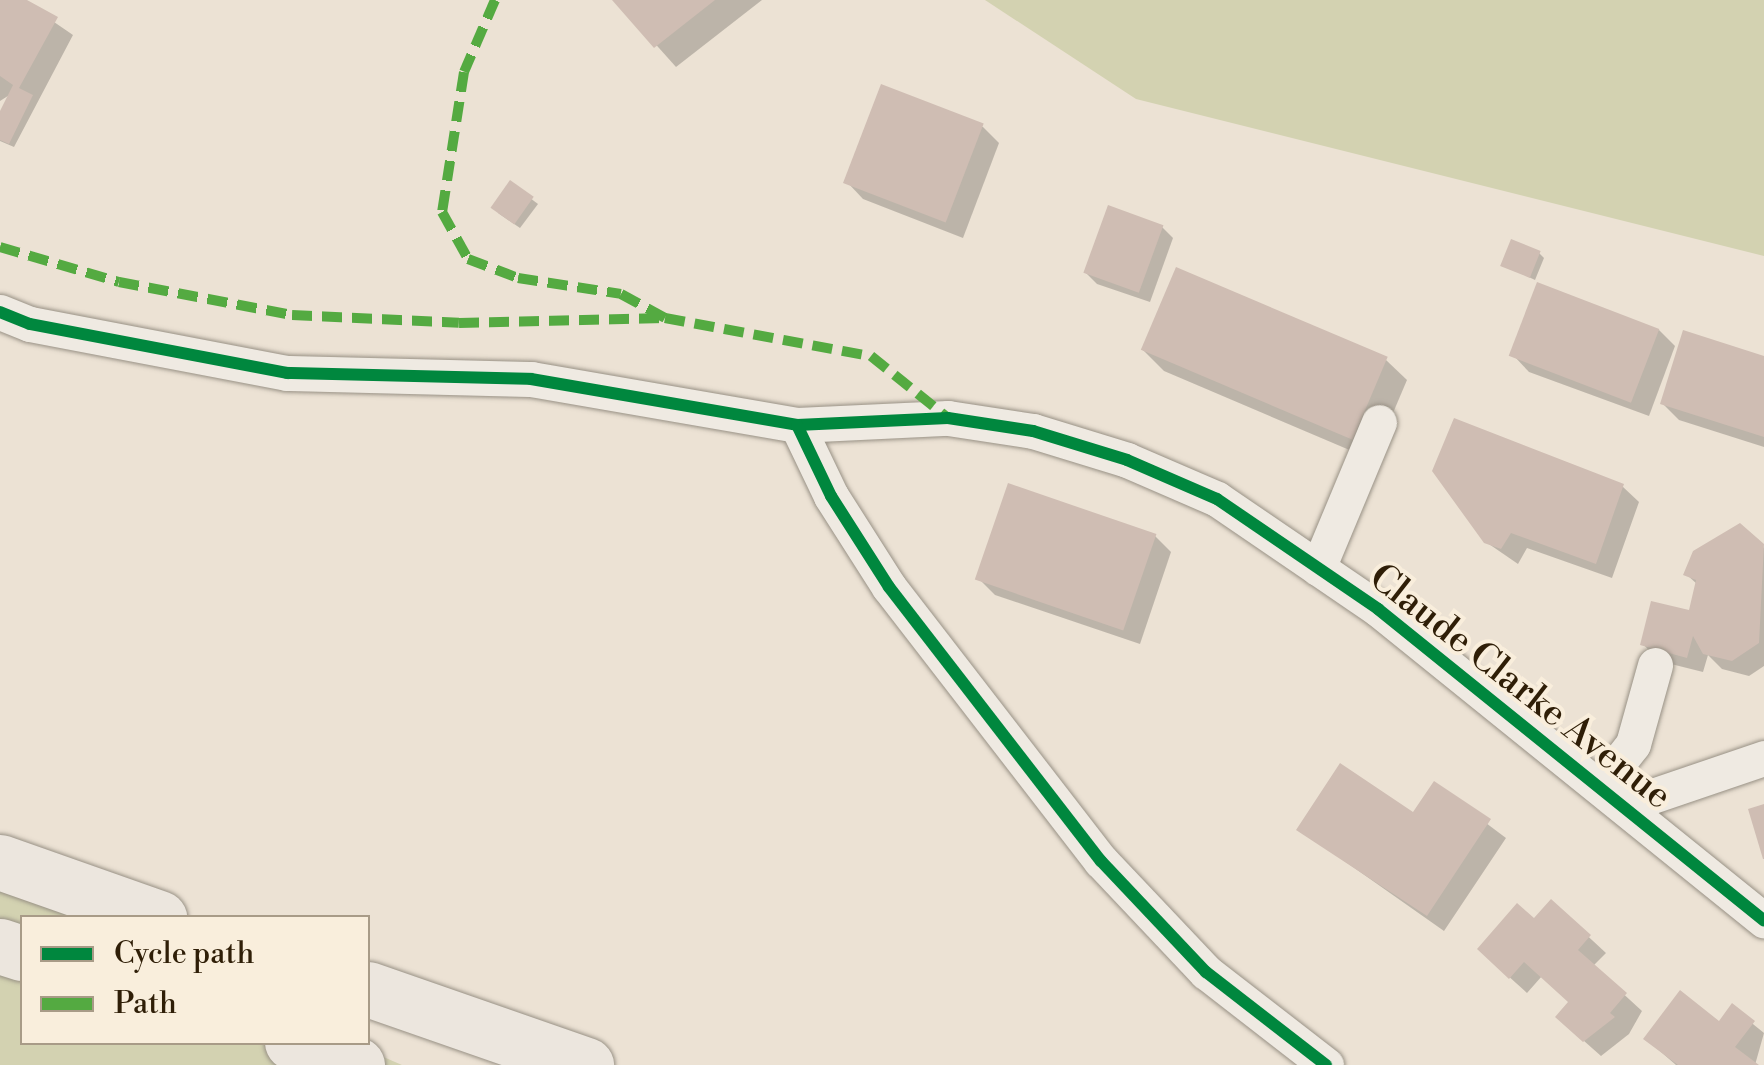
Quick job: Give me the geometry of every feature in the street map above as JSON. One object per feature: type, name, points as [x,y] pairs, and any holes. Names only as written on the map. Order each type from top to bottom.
[{"type":"highway","points":[[0,862],[150,915]]},
{"type":"highway","points":[[370,991],[586,1065]]},
{"type":"highway","points":[[300,1045],[357,1065]]},
{"type":"street","name":"Claude Clarke Avenue","points":[[0,312],[30,324],[288,374],[531,379],[797,425],[948,418],[1033,432],[1127,460],[1217,499],[1318,568],[1611,796],[1764,921]]},
{"type":"street","points":[[1318,568],[1379,422]]},
{"type":"street","points":[[797,425],[832,496],[890,586],[1101,861],[1206,972],[1326,1065]]},
{"type":"street","points":[[1611,796],[1633,744],[1655,665]]},
{"type":"street","points":[[1611,796],[1764,758]]},
{"type":"green space","points":[[985,0],[1764,0],[1764,256],[1136,99]]},
{"type":"green space","points":[[0,885],[68,915],[20,915],[20,1045],[356,1045],[402,1065],[0,1065]]},
{"type":"building","points":[[0,0],[27,0],[58,17],[19,88],[33,95],[9,144],[0,140],[0,111],[13,85],[0,76]]},
{"type":"building","points":[[612,0],[715,0],[654,48]]},
{"type":"building","points":[[881,84],[984,123],[946,222],[843,183]]},
{"type":"building","points":[[510,180],[534,197],[514,224],[490,208]]},
{"type":"building","points":[[1108,205],[1163,225],[1139,293],[1083,273]]},
{"type":"building","points":[[1511,239],[1541,251],[1530,278],[1500,266]]},
{"type":"building","points":[[1176,267],[1388,357],[1353,440],[1141,350]]},
{"type":"building","points":[[1537,282],[1659,329],[1631,403],[1509,356]]},
{"type":"building","points":[[1683,330],[1764,356],[1764,437],[1660,404]]},
{"type":"building","points":[[1454,418],[1624,484],[1596,564],[1511,533],[1501,549],[1484,543],[1432,471]]},
{"type":"building","points":[[1008,483],[1156,534],[1123,631],[975,579]]},
{"type":"building","points":[[1740,523],[1764,544],[1759,643],[1732,661],[1703,654],[1693,636],[1687,658],[1640,645],[1651,601],[1689,610],[1696,580],[1683,575],[1693,551]]},
{"type":"building","points":[[1340,763],[1413,812],[1434,781],[1491,819],[1427,916],[1296,830]]},
{"type":"building","points":[[1764,804],[1764,859],[1763,859],[1748,809]]},
{"type":"building","points":[[1551,899],[1591,935],[1578,950],[1627,993],[1610,1013],[1615,1017],[1583,1042],[1555,1017],[1568,1002],[1524,962],[1509,979],[1477,949],[1517,903],[1534,918]]},
{"type":"building","points":[[1680,990],[1719,1021],[1732,1003],[1755,1021],[1735,1047],[1759,1065],[1678,1065],[1643,1039]]},
{"type":"marked path","points":[[495,0],[464,72],[442,212],[468,259],[518,278],[621,294],[665,318]]},
{"type":"marked path","points":[[0,247],[119,282],[292,315],[459,323],[665,318],[871,356],[948,418]]},
{"type":"cycle path","points":[[0,312],[30,324],[287,373],[531,379],[797,425],[948,418],[1033,431],[1127,460],[1217,499],[1378,609],[1764,921]]},
{"type":"cycle path","points":[[797,425],[831,496],[889,587],[1101,861],[1206,972],[1326,1065]]}]
